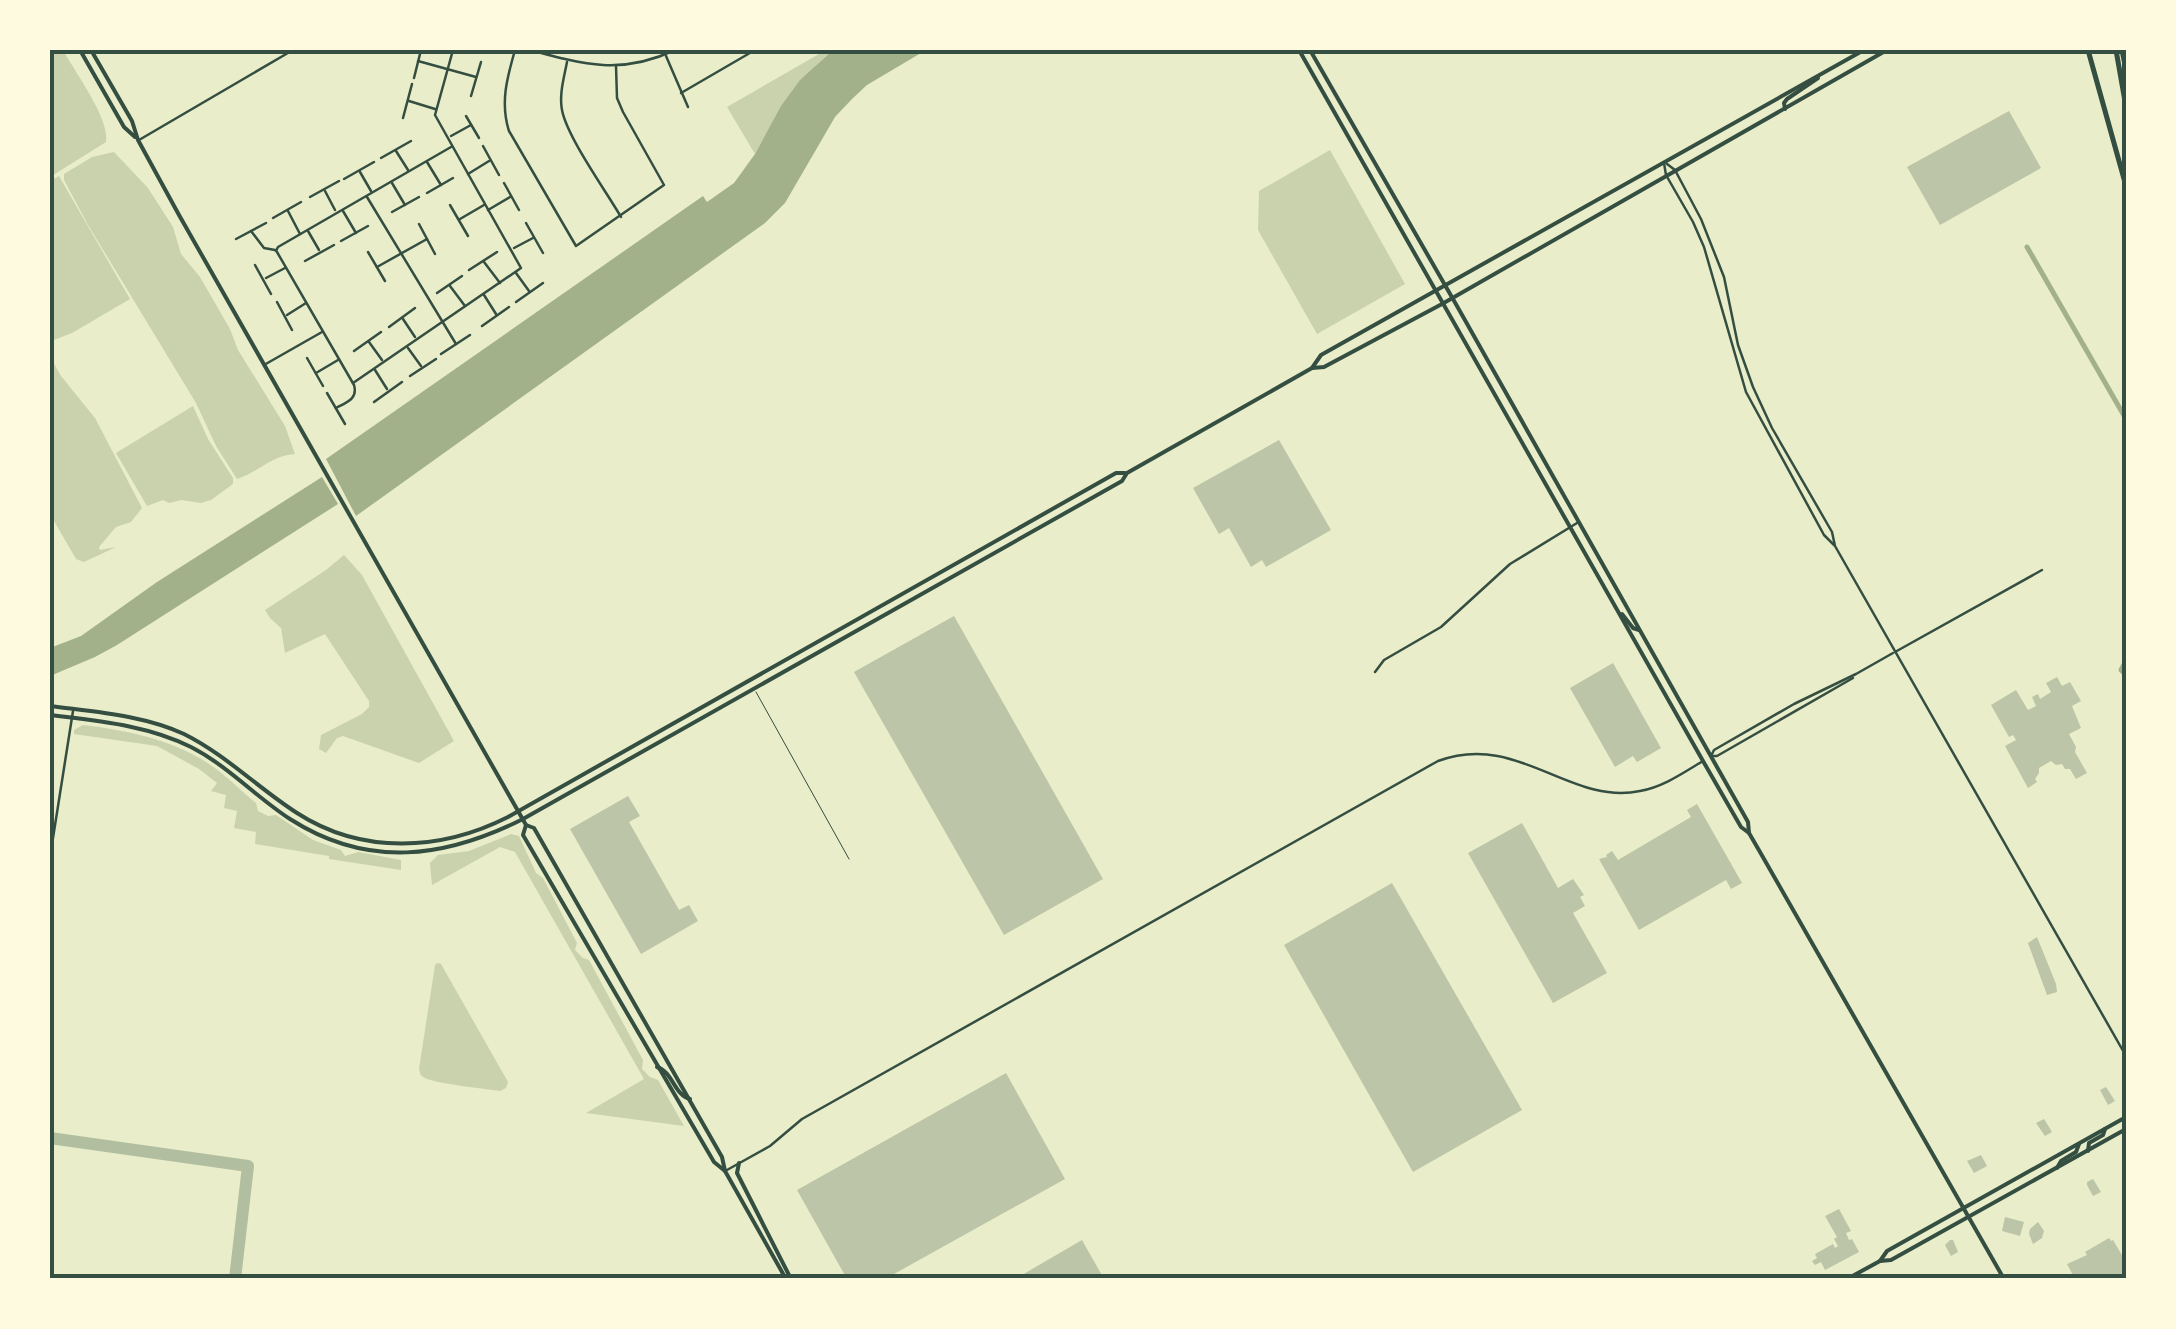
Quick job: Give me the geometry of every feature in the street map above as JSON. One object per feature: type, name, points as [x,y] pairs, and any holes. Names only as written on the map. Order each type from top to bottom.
[{"type":"highway","points":[[2088,50],[2126,186]]},
{"type":"highway","points":[[2119,50],[2126,70]]},
{"type":"highway","points":[[2119,50],[2126,106]]},
{"type":"main road","points":[[80,50],[124,126],[138,140]]},
{"type":"main road","points":[[90,50],[264,365],[518,811],[534,828],[690,1099],[722,1156],[725,1171],[788,1279]]},
{"type":"main road","points":[[1299,50],[1702,761],[1741,827],[1749,833],[2004,1279]]},
{"type":"main road","points":[[1310,50],[1711,756],[1748,822],[1749,833]]},
{"type":"main road","points":[[1312,368],[1319,356],[1864,50]]},
{"type":"main road","points":[[50,715],[146,730],[188,746],[292,820],[352,846],[394,852],[440,850],[472,842],[525,822],[1312,368],[1324,367],[1442,304],[1888,50]]},
{"type":"main road","points":[[1785,108],[1787,99],[1826,72]]},
{"type":"main road","points":[[1374,182],[1383,176]]},
{"type":"main road","points":[[50,706],[144,720],[181,733],[225,758],[298,814],[335,832],[394,844],[438,842],[476,832],[518,811],[1116,473],[1127,473]]},
{"type":"main road","points":[[1618,611],[1639,630]]},
{"type":"main road","points":[[1702,761],[1711,756]]},
{"type":"main road","points":[[525,822],[523,834],[657,1067],[714,1162],[725,1171]]},
{"type":"main road","points":[[657,1067],[666,1071],[681,1095],[690,1099]]},
{"type":"main road","points":[[1880,1261],[1887,1251],[2126,1117]]},
{"type":"main road","points":[[2088,1151],[2090,1143],[2103,1135],[2105,1129]]},
{"type":"main road","points":[[1847,1279],[1880,1261],[1890,1260],[2126,1129]]},
{"type":"main road","points":[[2058,1168],[2061,1161],[2076,1152],[2079,1144]]},
{"type":"main road","points":[[739,1163],[737,1173],[788,1279]]},
{"type":"street","points":[[138,140],[293,50]]},
{"type":"street","points":[[414,78],[421,50]]},
{"type":"street","points":[[353,383],[521,268],[437,120],[436,110],[453,50]]},
{"type":"street","points":[[515,50],[504,98],[505,119],[576,246],[664,185],[617,98],[616,66]]},
{"type":"street","points":[[530,50],[591,66],[641,64],[675,50]]},
{"type":"street","points":[[681,93],[756,50]]},
{"type":"street","points":[[666,54],[688,108]]},
{"type":"street","points":[[568,60],[562,85],[562,112],[621,217]]},
{"type":"street","points":[[418,61],[476,77]]},
{"type":"street","points":[[471,96],[481,62]]},
{"type":"street","points":[[403,118],[412,84]]},
{"type":"street","points":[[408,100],[436,110]]},
{"type":"street","points":[[466,116],[479,138]]},
{"type":"street","points":[[448,138],[471,124]]},
{"type":"street","points":[[381,158],[411,141]]},
{"type":"street","points":[[276,250],[452,146]]},
{"type":"street","points":[[483,146],[499,176]]},
{"type":"street","points":[[396,150],[408,172]]},
{"type":"street","points":[[468,174],[491,160]]},
{"type":"street","points":[[427,161],[440,185]]},
{"type":"street","points":[[310,197],[374,162]]},
{"type":"street","points":[[1664,162],[1674,170],[1701,219],[1724,276],[1738,346],[1752,387],[1832,532],[1835,546]]},
{"type":"street","points":[[1664,162],[1666,175],[1693,222],[1715,278],[1740,380],[1760,422],[2126,1056]]},
{"type":"street","points":[[359,170],[372,192]]},
{"type":"street","points":[[427,193],[453,178]]},
{"type":"street","points":[[391,181],[405,204]]},
{"type":"street","points":[[504,183],[519,210]]},
{"type":"street","points":[[324,190],[336,213]]},
{"type":"street","points":[[366,196],[456,344]]},
{"type":"street","points":[[392,212],[418,196]]},
{"type":"street","points":[[459,220],[511,196]]},
{"type":"street","points":[[272,218],[302,202]]},
{"type":"street","points":[[450,205],[468,236]]},
{"type":"street","points":[[343,209],[356,232]]},
{"type":"street","points":[[287,210],[300,234]]},
{"type":"street","points":[[236,239],[266,223]]},
{"type":"street","points":[[526,223],[543,253]]},
{"type":"street","points":[[419,224],[435,254]]},
{"type":"street","points":[[342,241],[368,226]]},
{"type":"street","points":[[308,230],[320,252]]},
{"type":"street","points":[[251,231],[264,248],[276,250]]},
{"type":"street","points":[[511,250],[534,237]]},
{"type":"street","points":[[376,267],[426,239]]},
{"type":"street","points":[[305,261],[334,244]]},
{"type":"street","points":[[276,250],[353,383],[354,398],[336,408]]},
{"type":"street","points":[[368,252],[385,282]]},
{"type":"street","points":[[470,270],[497,252]]},
{"type":"street","points":[[483,261],[500,282]]},
{"type":"street","points":[[255,264],[271,294]]},
{"type":"street","points":[[264,280],[286,268]]},
{"type":"street","points":[[516,272],[530,293]]},
{"type":"street","points":[[437,293],[462,276]]},
{"type":"street","points":[[1715,278],[1724,276]]},
{"type":"street","points":[[516,302],[543,283]]},
{"type":"street","points":[[449,284],[465,306]]},
{"type":"street","points":[[483,294],[497,316]]},
{"type":"street","points":[[276,302],[292,330]]},
{"type":"street","points":[[284,316],[307,302]]},
{"type":"street","points":[[482,326],[509,307]]},
{"type":"street","points":[[389,327],[416,308]]},
{"type":"street","points":[[402,318],[417,340]]},
{"type":"street","points":[[264,365],[324,332]]},
{"type":"street","points":[[354,351],[381,332]]},
{"type":"street","points":[[441,354],[470,334]]},
{"type":"street","points":[[368,341],[384,363]]},
{"type":"street","points":[[407,346],[422,368]]},
{"type":"street","points":[[308,358],[323,386]]},
{"type":"street","points":[[410,376],[436,358]]},
{"type":"street","points":[[316,372],[339,359]]},
{"type":"street","points":[[374,369],[389,391]]},
{"type":"street","points":[[374,402],[402,382]]},
{"type":"street","points":[[327,393],[345,424]]},
{"type":"street","points":[[1760,422],[1767,418]]},
{"type":"street","points":[[1375,672],[1384,660],[1441,626],[1510,564],[1578,522]]},
{"type":"street","points":[[1711,756],[2042,570]]},
{"type":"street","points":[[50,858],[73,710]]},
{"type":"street","points":[[725,1171],[770,1146],[802,1119],[1438,761],[1465,753],[1494,753],[1589,788],[1617,793],[1639,792],[1702,761]]},
{"type":"lane","points":[[750,681],[850,860]]},
{"type":"shaded area","points":[[50,50],[63,50],[103,121],[106,142],[50,177]]},
{"type":"shaded area","points":[[826,50],[833,50],[798,86],[755,154],[727,107]]},
{"type":"shaded area","points":[[833,50],[926,50],[867,85],[835,117],[785,203],[765,223],[356,516],[326,459],[703,196],[707,202],[734,183],[800,80]]},
{"type":"shaded area","points":[[1330,150],[1405,284],[1317,334],[1258,230],[1259,191]]},
{"type":"shaded area","points":[[114,152],[148,188],[173,227],[181,254],[200,277],[230,329],[238,350],[285,426],[295,454],[279,457],[237,479],[216,446],[196,403],[64,180],[64,174],[92,157]]},
{"type":"shaded area","points":[[59,176],[130,299],[50,345],[50,181]]},
{"type":"shaded area","points":[[50,357],[95,418],[142,508],[131,522],[116,527],[99,547],[116,547],[84,562],[76,559],[50,514]]},
{"type":"shaded area","points":[[193,406],[233,484],[201,503],[163,500],[147,506],[116,453]]},
{"type":"shaded area","points":[[322,477],[338,504],[117,645],[50,676],[50,648],[81,636],[157,582]]},
{"type":"shaded area","points":[[344,555],[362,575],[454,741],[419,763],[343,736],[326,753],[319,749],[321,735],[362,714],[369,701],[325,634],[285,653],[281,628],[265,610]]},
{"type":"shaded area","points":[[83,725],[131,733],[178,747],[219,771],[256,803],[258,811],[276,815],[313,840],[341,850],[345,856],[358,852],[401,860],[401,870],[255,844],[256,832],[234,828],[237,811],[224,808],[226,795],[211,791],[217,783],[199,769],[157,746],[74,734]]},
{"type":"shaded area","points":[[511,834],[519,836],[536,873],[543,878],[577,943],[575,950],[589,960],[643,1060],[642,1069],[658,1080],[684,1126],[586,1113],[644,1079],[515,852],[500,847],[432,885],[430,863],[438,855],[469,851]]},
{"type":"shaded area","points":[[438,963],[508,1082],[506,1088],[500,1091],[459,1086],[421,1074]]},
{"type":"building","points":[[2009,111],[2041,168],[1940,225],[1907,167]]},
{"type":"building","points":[[1279,440],[1331,530],[1266,567],[1262,560],[1251,567],[1229,528],[1219,534],[1193,488]]},
{"type":"building","points":[[954,616],[1103,879],[1004,935],[854,672]]},
{"type":"building","points":[[1613,663],[1661,748],[1637,762],[1633,756],[1615,767],[1570,688]]},
{"type":"building","points":[[2057,677],[2062,686],[2070,682],[2081,701],[2072,706],[2081,728],[2069,734],[2087,773],[2076,779],[2070,769],[2051,761],[2039,768],[2037,782],[2028,788],[2005,746],[2016,740],[2013,735],[2009,737],[1991,705],[2016,690],[2028,710],[2036,706],[2032,697],[2038,694],[2040,699],[2051,692],[2046,683]]},
{"type":"building","points":[[628,796],[640,816],[629,822],[679,910],[689,905],[698,921],[641,954],[570,829]]},
{"type":"building","points":[[1697,804],[1742,883],[1731,889],[1726,880],[1639,930],[1599,859],[1612,851],[1618,860],[1691,817],[1687,810]]},
{"type":"building","points":[[1522,823],[1558,888],[1573,879],[1584,895],[1580,897],[1585,906],[1573,913],[1607,973],[1553,1003],[1468,853]]},
{"type":"building","points":[[1392,883],[1522,1110],[1413,1172],[1284,945]]},
{"type":"building","points":[[2037,937],[2056,984],[2057,992],[2047,995],[2028,943]]},
{"type":"building","points":[[1006,1073],[1065,1179],[885,1279],[847,1279],[797,1190]]},
{"type":"building","points":[[2106,1087],[2115,1101],[2108,1105],[2100,1090]]},
{"type":"building","points":[[2044,1119],[2052,1132],[2045,1136],[2036,1123]]},
{"type":"building","points":[[1981,1155],[1987,1166],[1974,1173],[1967,1161]]},
{"type":"building","points":[[2093,1179],[2101,1192],[2093,1196],[2087,1182]]},
{"type":"building","points":[[1839,1209],[1851,1231],[1846,1233],[1849,1240],[1859,1252],[1825,1270],[1821,1262],[1815,1265],[1812,1261],[1817,1258],[1815,1254],[1833,1244],[1838,1246],[1825,1216]]},
{"type":"building","points":[[2005,1217],[2024,1222],[2020,1236],[2002,1231]]},
{"type":"building","points":[[2038,1222],[2044,1231],[2033,1244],[2030,1229]]},
{"type":"building","points":[[2109,1238],[2126,1262],[2126,1276],[2075,1279],[2067,1264]]},
{"type":"building","points":[[1082,1240],[1104,1279],[1015,1279]]},
{"type":"building","points":[[1950,1240],[1958,1252],[1951,1256],[1945,1245]]},
{"type":"waterway","points":[[2027,247],[2126,419]]},
{"type":"waterway","points":[[2126,661],[2121,670],[2126,675]]},
{"type":"taxiway","points":[[50,1138],[248,1166],[235,1279]]}]
